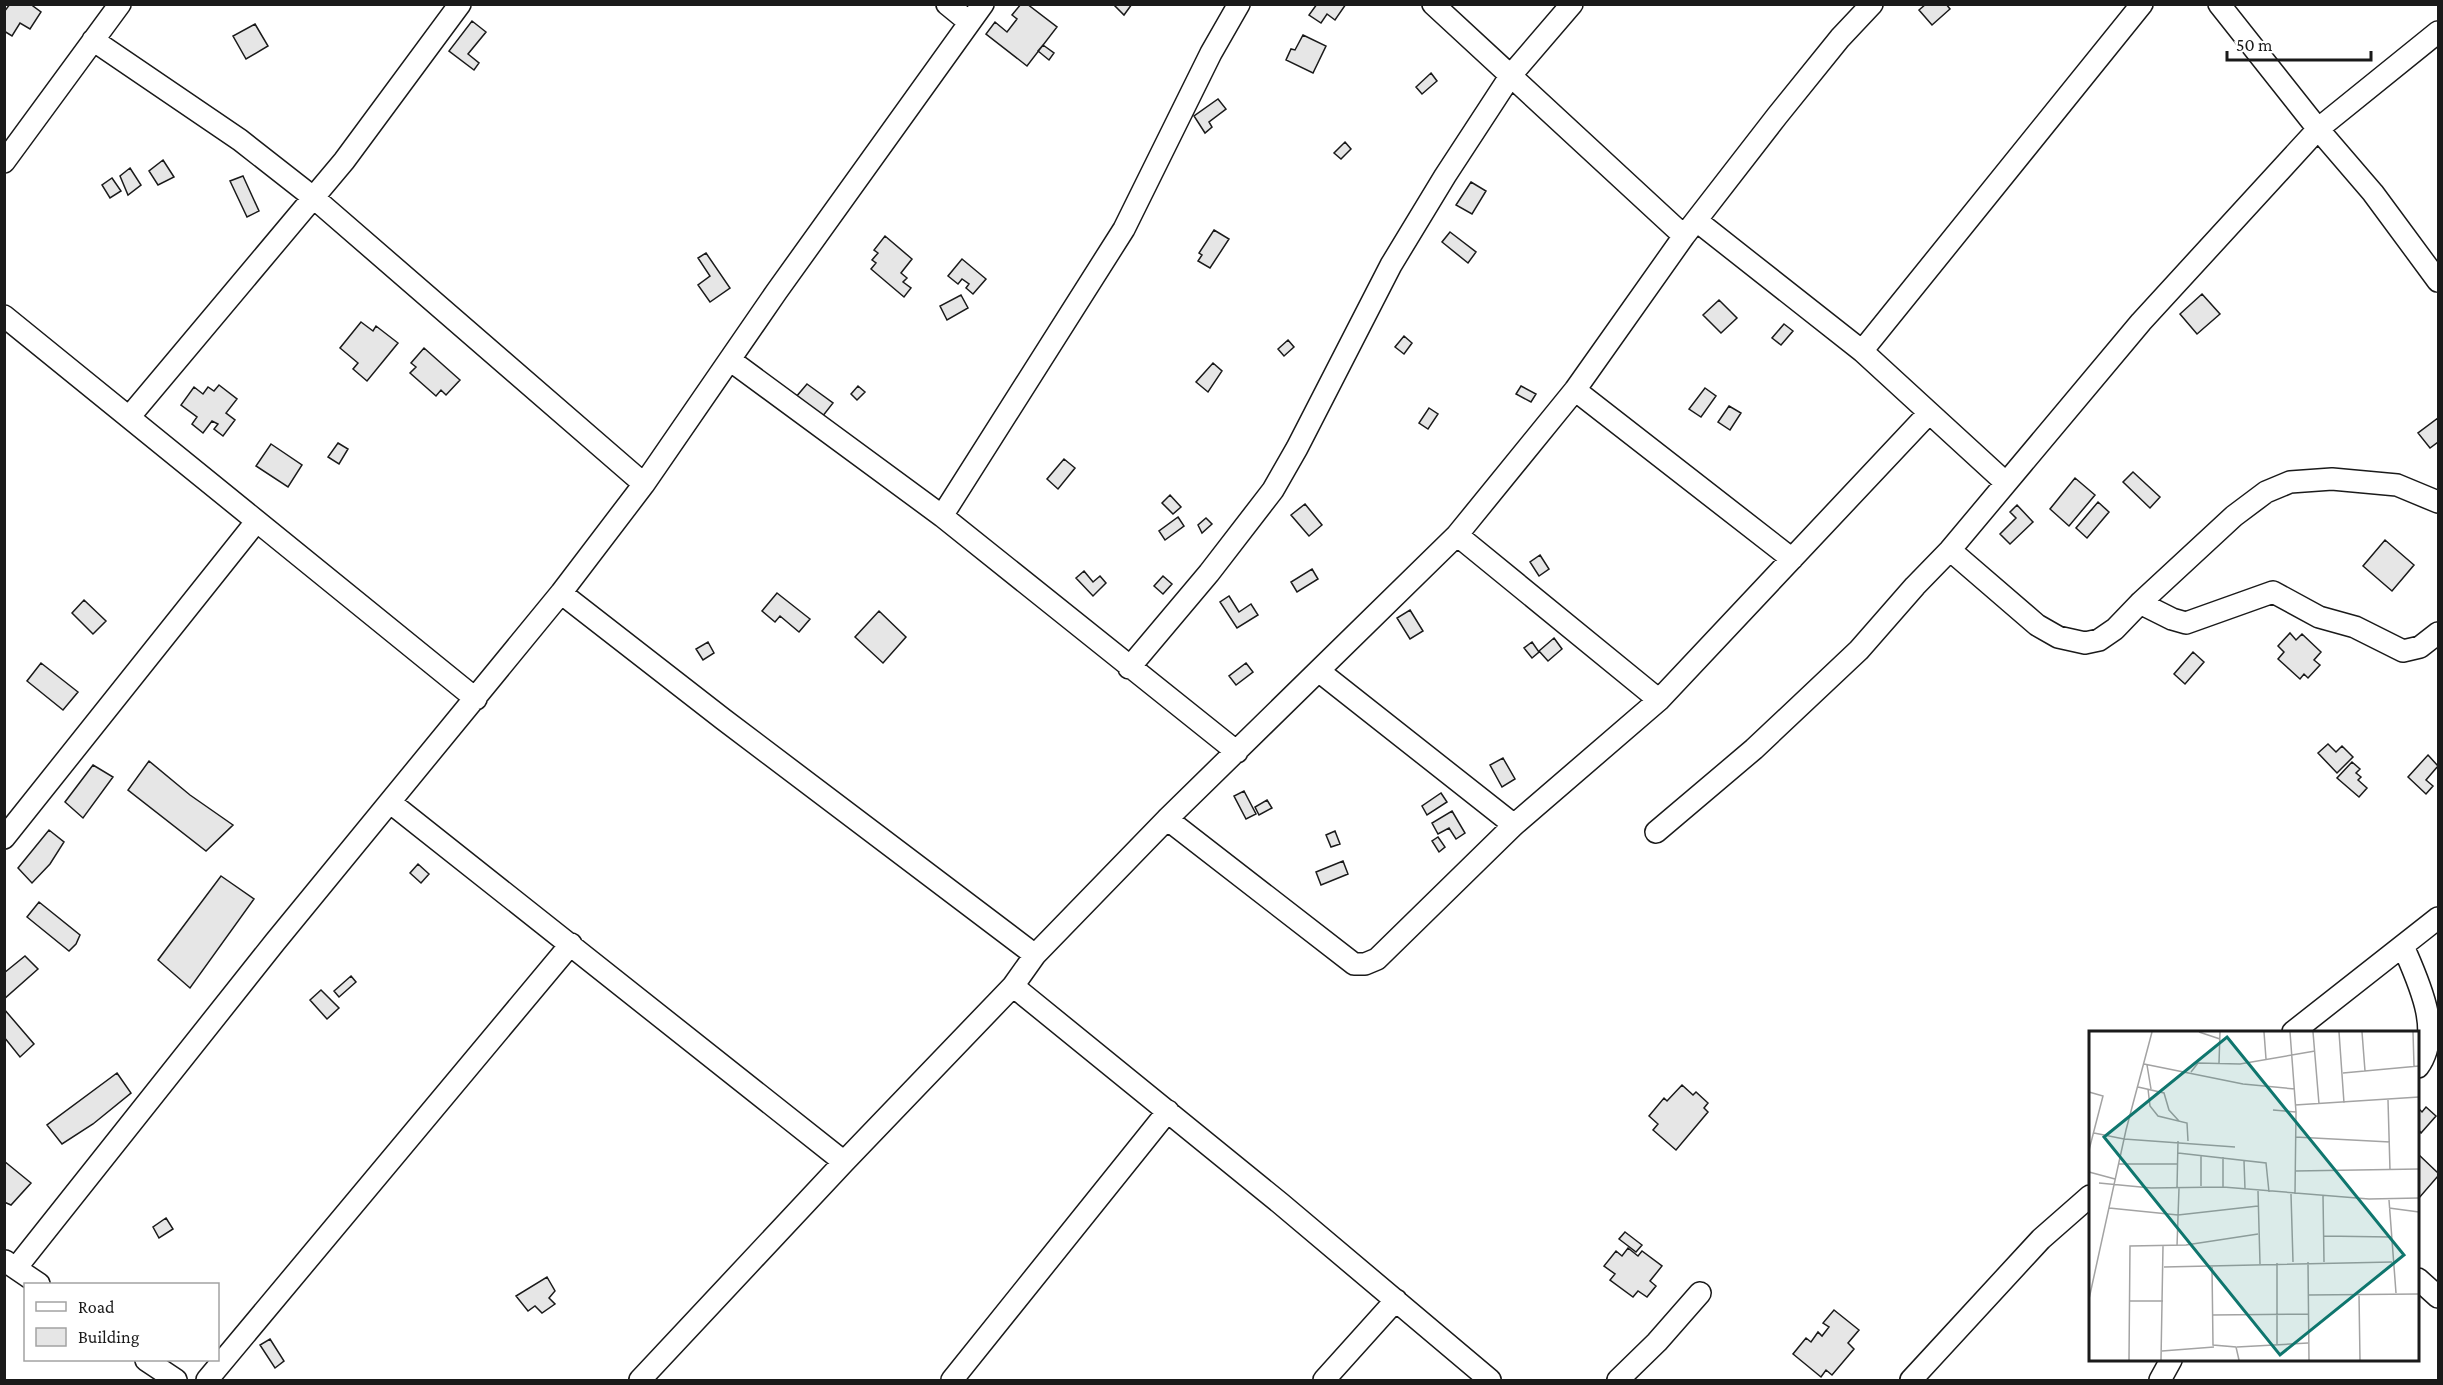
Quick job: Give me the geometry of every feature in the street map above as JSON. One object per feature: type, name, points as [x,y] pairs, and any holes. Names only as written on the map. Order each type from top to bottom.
[{"type":"street","points":[[4,162],[120,4]]},
{"type":"street","points":[[130,416],[344,161],[460,4]]},
{"type":"street","points":[[947,4],[969,22]]},
{"type":"street","points":[[37,1283],[10,1265],[561,593],[644,484],[983,4]]},
{"type":"street","points":[[942,516],[1124,229],[1211,53],[1239,4]]},
{"type":"street","points":[[1434,4],[1511,75],[1690,228],[1862,351],[2006,483]]},
{"type":"street","points":[[1129,668],[1209,573],[1273,489],[1308,429],[1391,265],[1511,75],[1572,4]]},
{"type":"street","points":[[640,1380],[1013,986],[1035,955],[1167,819],[1320,672],[1457,535],[1575,390],[1690,228],[1777,116],[1840,38],[1872,4]]},
{"type":"street","points":[[1862,351],[2142,4]]},
{"type":"street","points":[[2219,4],[2318,129],[2373,193],[2439,281]]},
{"type":"street","points":[[1656,832],[1754,749],[1859,650],[1950,550],[2140,322],[2318,129],[2439,32]]},
{"type":"street","points":[[93,40],[240,140],[314,198],[644,484]]},
{"type":"street","points":[[4,316],[476,699]]},
{"type":"street","points":[[730,360],[942,516],[1129,668],[1237,752]]},
{"type":"street","points":[[1575,390],[1792,559]]},
{"type":"street","points":[[1167,819],[1354,964],[1365,964],[1377,959],[1514,825],[1659,700],[1929,413]]},
{"type":"street","points":[[1950,550],[2037,625],[2058,637],[2085,643],[2099,640],[2115,629],[2234,516],[2266,492],[2290,482],[2332,479],[2397,485],[2439,502]]},
{"type":"street","points":[[4,838],[256,522]]},
{"type":"street","points":[[1457,535],[1659,700]]},
{"type":"street","points":[[2140,603],[2172,619],[2186,623],[2273,592],[2319,617],[2355,627],[2403,651],[2420,647],[2439,633]]},
{"type":"street","points":[[561,593],[723,719],[1035,955]]},
{"type":"street","points":[[1320,672],[1514,825]]},
{"type":"street","points":[[391,803],[844,1162]]},
{"type":"street","points":[[2294,1031],[2439,918]]},
{"type":"street","points":[[207,1380],[571,945]]},
{"type":"street","points":[[2403,946],[2428,1004],[2434,1035],[2430,1049],[2419,1065]]},
{"type":"street","points":[[1013,986],[1168,1111],[1490,1380]]},
{"type":"street","points":[[952,1380],[1168,1111]]},
{"type":"street","points":[[1911,1380],[2041,1239],[2089,1198]]},
{"type":"street","points":[[2419,1280],[2439,1297]]},
{"type":"street","points":[[1618,1380],[1657,1342],[1700,1293]]},
{"type":"street","points":[[1324,1380],[1396,1300]]},
{"type":"street","points":[[149,1361],[176,1380]]},
{"type":"street","points":[[2160,1380],[2170,1361]]},
{"type":"building","points":[[10,4],[34,4],[33,6],[41,12],[30,29],[20,23],[12,36],[4,31],[4,12]]},
{"type":"building","points":[[1021,4],[1027,4],[1057,27],[1027,66],[986,34],[995,22],[1007,32],[1017,19],[1012,15]]},
{"type":"building","points":[[1113,4],[1132,4],[1124,15]]},
{"type":"building","points":[[1317,4],[1346,4],[1335,20],[1327,14],[1321,23],[1309,15]]},
{"type":"building","points":[[1926,4],[1946,4],[1950,9],[1932,25],[1919,10]]},
{"type":"building","points":[[472,21],[486,32],[468,54],[479,63],[474,70],[449,51]]},
{"type":"building","points":[[255,24],[268,46],[246,59],[233,36]]},
{"type":"building","points":[[1303,35],[1326,46],[1313,73],[1286,60],[1291,49],[1295,50]]},
{"type":"building","points":[[1043,45],[1054,53],[1049,60],[1038,51]]},
{"type":"building","points":[[1431,73],[1437,81],[1422,94],[1416,87]]},
{"type":"building","points":[[1218,99],[1226,109],[1209,122],[1212,127],[1205,133],[1194,116]]},
{"type":"building","points":[[1345,142],[1351,149],[1341,159],[1334,153]]},
{"type":"building","points":[[163,160],[174,177],[158,185],[149,171]]},
{"type":"building","points":[[130,168],[141,185],[128,195],[120,176]]},
{"type":"building","points":[[243,176],[259,211],[247,217],[230,181]]},
{"type":"building","points":[[112,178],[121,191],[110,198],[102,185]]},
{"type":"building","points":[[1471,182],[1486,191],[1472,214],[1456,205]]},
{"type":"building","points":[[1214,230],[1229,239],[1210,268],[1198,261],[1202,255],[1199,253]]},
{"type":"building","points":[[1450,232],[1476,252],[1468,263],[1442,242]]},
{"type":"building","points":[[885,236],[912,259],[901,273],[907,278],[903,282],[911,288],[904,297],[871,269],[876,263],[872,260],[878,253],[874,250]]},
{"type":"building","points":[[706,253],[730,288],[710,302],[698,285],[710,276],[698,258]]},
{"type":"building","points":[[962,259],[986,279],[973,294],[966,288],[969,284],[962,279],[958,284],[948,276]]},
{"type":"building","points":[[2202,294],[2220,314],[2197,334],[2180,314]]},
{"type":"building","points":[[961,295],[968,308],[947,320],[940,306]]},
{"type":"building","points":[[1719,300],[1737,318],[1721,333],[1703,315]]},
{"type":"building","points":[[361,322],[373,331],[376,326],[398,343],[367,381],[353,369],[358,363],[340,348]]},
{"type":"building","points":[[1784,324],[1793,331],[1781,345],[1772,338]]},
{"type":"building","points":[[1404,336],[1412,343],[1404,354],[1395,347]]},
{"type":"building","points":[[1288,340],[1294,347],[1284,356],[1278,349]]},
{"type":"building","points":[[424,348],[460,380],[446,395],[441,390],[436,396],[410,373],[416,367],[411,363]]},
{"type":"building","points":[[1213,363],[1222,371],[1208,392],[1196,382]]},
{"type":"building","points":[[807,384],[833,403],[822,417],[796,397]]},
{"type":"building","points":[[219,385],[237,399],[226,413],[235,420],[223,436],[214,429],[218,424],[212,421],[203,433],[192,424],[197,417],[181,405],[194,387],[203,394],[208,387],[214,391]]},
{"type":"building","points":[[858,386],[865,392],[857,400],[851,394]]},
{"type":"building","points":[[1521,386],[1536,394],[1531,402],[1516,394]]},
{"type":"building","points":[[1705,388],[1716,396],[1701,417],[1689,409]]},
{"type":"building","points":[[1729,406],[1741,413],[1730,430],[1718,422]]},
{"type":"building","points":[[1429,408],[1438,414],[1428,429],[1419,423]]},
{"type":"building","points":[[2438,418],[2438,442],[2430,448],[2418,433]]},
{"type":"building","points":[[338,443],[348,449],[339,464],[328,457]]},
{"type":"building","points":[[271,444],[302,465],[288,487],[256,466]]},
{"type":"building","points":[[1064,459],[1075,468],[1058,489],[1047,479]]},
{"type":"building","points":[[2133,472],[2160,497],[2150,508],[2123,482]]},
{"type":"building","points":[[2075,478],[2095,495],[2069,526],[2050,509]]},
{"type":"building","points":[[1170,495],[1181,507],[1173,514],[1162,503]]},
{"type":"building","points":[[2098,502],[2109,512],[2087,538],[2076,528]]},
{"type":"building","points":[[1305,504],[1322,525],[1309,536],[1291,515]]},
{"type":"building","points":[[2017,505],[2033,522],[2010,544],[2000,534],[2016,518],[2010,512]]},
{"type":"building","points":[[1178,517],[1184,526],[1165,540],[1159,531]]},
{"type":"building","points":[[1206,518],[1212,524],[1202,533],[1198,525]]},
{"type":"building","points":[[2385,540],[2414,565],[2392,591],[2363,566]]},
{"type":"building","points":[[1540,555],[1549,569],[1539,576],[1530,562]]},
{"type":"building","points":[[1312,569],[1318,579],[1297,592],[1291,582]]},
{"type":"building","points":[[1084,571],[1093,582],[1100,576],[1106,583],[1093,596],[1076,578]]},
{"type":"building","points":[[1163,576],[1172,584],[1163,594],[1154,586]]},
{"type":"building","points":[[777,593],[810,619],[799,632],[780,616],[775,622],[762,611]]},
{"type":"building","points":[[1229,596],[1239,612],[1251,604],[1258,615],[1237,628],[1220,602]]},
{"type":"building","points":[[84,600],[106,621],[93,634],[72,613]]},
{"type":"building","points":[[1410,610],[1423,631],[1410,639],[1397,618]]},
{"type":"building","points":[[879,611],[906,637],[883,663],[855,637]]},
{"type":"building","points":[[2290,633],[2296,640],[2302,634],[2321,652],[2314,660],[2320,665],[2308,678],[2304,674],[2300,679],[2278,659],[2284,652],[2278,646]]},
{"type":"building","points":[[1554,638],[1562,649],[1548,661],[1539,651]]},
{"type":"building","points":[[708,642],[714,653],[703,660],[696,649]]},
{"type":"building","points":[[1532,642],[1539,652],[1532,658],[1524,648]]},
{"type":"building","points":[[2193,652],[2204,662],[2185,684],[2174,674]]},
{"type":"building","points":[[41,663],[78,692],[63,710],[27,681]]},
{"type":"building","points":[[1246,663],[1253,672],[1236,685],[1229,676]]},
{"type":"building","points":[[2328,744],[2336,752],[2342,746],[2353,757],[2337,773],[2318,753]]},
{"type":"building","points":[[2428,755],[2438,766],[2426,780],[2433,786],[2426,794],[2408,777]]},
{"type":"building","points":[[1503,758],[1515,779],[1502,787],[1490,765]]},
{"type":"building","points":[[149,761],[190,795],[233,825],[206,851],[128,790]]},
{"type":"building","points":[[2352,762],[2360,769],[2356,773],[2361,777],[2358,780],[2367,788],[2359,797],[2337,778]]},
{"type":"building","points":[[93,765],[113,777],[83,818],[65,802]]},
{"type":"building","points":[[1244,791],[1256,814],[1246,819],[1234,796]]},
{"type":"building","points":[[1441,793],[1447,802],[1427,815],[1422,806]]},
{"type":"building","points":[[1267,800],[1272,808],[1259,815],[1255,807]]},
{"type":"building","points":[[1452,811],[1465,833],[1456,839],[1449,828],[1438,834],[1432,823]]},
{"type":"building","points":[[49,830],[64,842],[50,864],[32,883],[18,868]]},
{"type":"building","points":[[1335,831],[1340,844],[1331,847],[1326,835]]},
{"type":"building","points":[[1438,837],[1445,847],[1439,852],[1432,841]]},
{"type":"building","points":[[1343,861],[1348,874],[1321,885],[1316,872]]},
{"type":"building","points":[[418,864],[429,874],[421,883],[410,873]]},
{"type":"building","points":[[221,876],[254,899],[190,988],[158,960]]},
{"type":"building","points":[[39,902],[80,935],[76,944],[69,951],[27,917]]},
{"type":"building","points":[[25,956],[38,969],[4,999],[4,973]]},
{"type":"building","points":[[351,976],[356,982],[339,997],[334,991]]},
{"type":"building","points":[[321,990],[339,1008],[327,1019],[310,1000]]},
{"type":"building","points":[[4,1009],[34,1044],[20,1057],[4,1037]]},
{"type":"building","points":[[117,1073],[131,1093],[93,1124],[62,1144],[47,1125]]},
{"type":"building","points":[[1682,1085],[1693,1095],[1696,1092],[1708,1103],[1704,1108],[1708,1112],[1676,1150],[1653,1130],[1658,1124],[1649,1116],[1664,1098],[1667,1101]]},
{"type":"building","points":[[2426,1107],[2436,1116],[2421,1133],[2419,1109],[2422,1112]]},
{"type":"building","points":[[2419,1155],[2438,1173],[2438,1176],[2419,1198]]},
{"type":"building","points":[[4,1161],[31,1183],[11,1205],[4,1202]]},
{"type":"building","points":[[166,1218],[173,1229],[159,1238],[153,1227]]},
{"type":"building","points":[[1625,1232],[1642,1245],[1636,1252],[1619,1239]]},
{"type":"building","points":[[1628,1248],[1638,1256],[1642,1251],[1662,1266],[1650,1281],[1656,1286],[1647,1297],[1638,1291],[1633,1297],[1610,1280],[1615,1274],[1604,1266],[1616,1251],[1622,1256]]},
{"type":"building","points":[[547,1277],[555,1291],[549,1298],[555,1304],[542,1313],[535,1306],[528,1311],[516,1296]]},
{"type":"building","points":[[1834,1310],[1859,1330],[1848,1343],[1854,1349],[1832,1375],[1826,1370],[1821,1377],[1793,1354],[1806,1338],[1811,1342],[1818,1332],[1822,1336],[1829,1327],[1823,1323]]},
{"type":"building","points":[[270,1339],[284,1361],[275,1368],[260,1345]]}]
